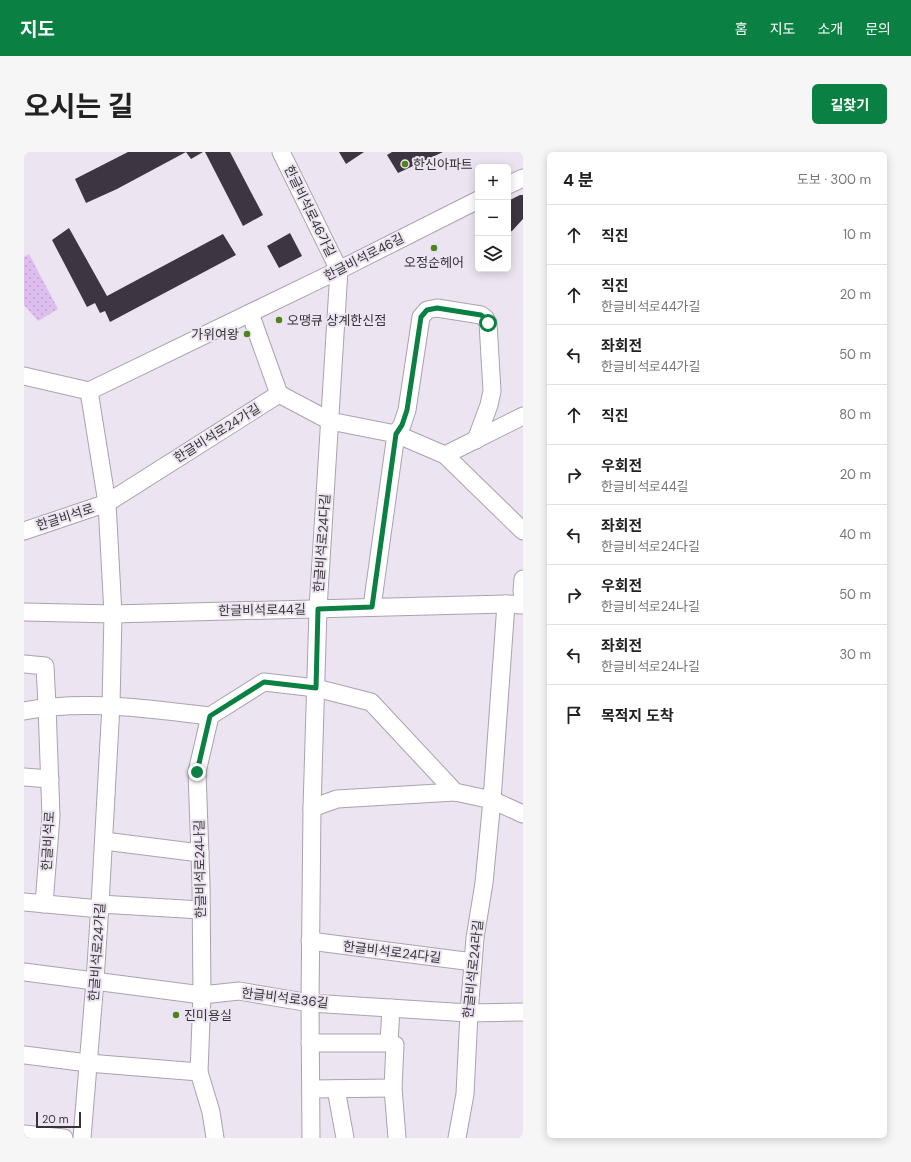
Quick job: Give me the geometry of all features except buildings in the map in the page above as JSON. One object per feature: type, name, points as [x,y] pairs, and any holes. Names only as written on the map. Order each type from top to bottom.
[{"type":"street","name":"한글비석로46가길","points":[[281,152],[339,270]]},
{"type":"street","points":[[511,184],[523,178]]},
{"type":"street","name":"한글비석로46길","points":[[89,391],[339,270],[475,202]]},
{"type":"street","name":"한글비석로24다길","points":[[311,1138],[310,942],[312,808],[318,609],[339,270]]},
{"type":"street","points":[[372,607],[396,434],[402,425],[407,410],[421,317],[427,310],[437,308],[470,312],[481,315],[488,323],[492,391],[489,405],[476,440]]},
{"type":"street","points":[[250,313],[279,394],[330,421],[396,434],[445,455],[523,531]]},
{"type":"street","points":[[24,376],[89,391]]},
{"type":"street","name":"한글비석로24가길","points":[[82,1138],[96,981],[111,705],[113,614],[107,503],[89,391]]},
{"type":"street","name":"한글비석로24가길","points":[[107,503],[279,394]]},
{"type":"street","points":[[445,455],[523,416]]},
{"type":"street","name":"한글비석로","points":[[24,531],[107,503]]},
{"type":"street","points":[[523,579],[523,600]]},
{"type":"street","name":"한글비석로44길","points":[[24,612],[113,614],[506,604],[523,605]]},
{"type":"street","name":"한글비석로24라길","points":[[457,1138],[465,1094],[468,1013],[475,938],[484,883],[492,800],[506,604]]},
{"type":"street","name":"한글비석로","points":[[24,664],[45,666],[48,706],[51,816],[44,904]]},
{"type":"street","points":[[24,711],[48,706],[111,705],[210,716],[264,682],[316,688],[371,702],[455,792]]},
{"type":"street","name":"한글비석로24나길","points":[[210,716],[197,772],[202,995],[199,1072],[211,1112],[215,1138]]},
{"type":"street","points":[[24,777],[50,778]]},
{"type":"street","points":[[312,808],[337,799],[455,792],[492,800],[523,814]]},
{"type":"street","points":[[104,841],[200,853]]},
{"type":"street","points":[[24,902],[201,910]]},
{"type":"street","name":"한글비석로24다길","points":[[310,942],[473,962]]},
{"type":"street","name":"한글비석로36길","points":[[24,972],[202,995],[239,991],[310,1003],[468,1013],[523,1012]]},
{"type":"street","points":[[389,1043],[391,1008]]},
{"type":"street","points":[[310,1043],[389,1043],[395,1045],[394,1088],[398,1138]]},
{"type":"street","points":[[24,1055],[88,1063],[199,1072]]},
{"type":"street","points":[[311,1089],[394,1088]]},
{"type":"street","points":[[336,1089],[345,1138]]},
{"type":"street","points":[[24,1134],[64,1138]]},
{"type":"shaded area","points":[[29,254],[58,309],[38,321],[24,305],[24,257]]},
{"type":"place","name":"한신아파트","points":[[405,164]]},
{"type":"place","name":"오정순헤어","points":[[434,248]]},
{"type":"place","name":"오땡큐 상계한신점","points":[[279,320]]},
{"type":"place","name":"가위여왕","points":[[247,334]]},
{"type":"place","name":"진미용실","points":[[176,1015]]},
{"type":"route","points":[[197,772],[210,716],[264,682],[316,688],[318,609],[372,607],[396,434],[402,425],[407,410],[421,317],[427,310],[437,308],[470,312],[481,315],[488,323]]}]
